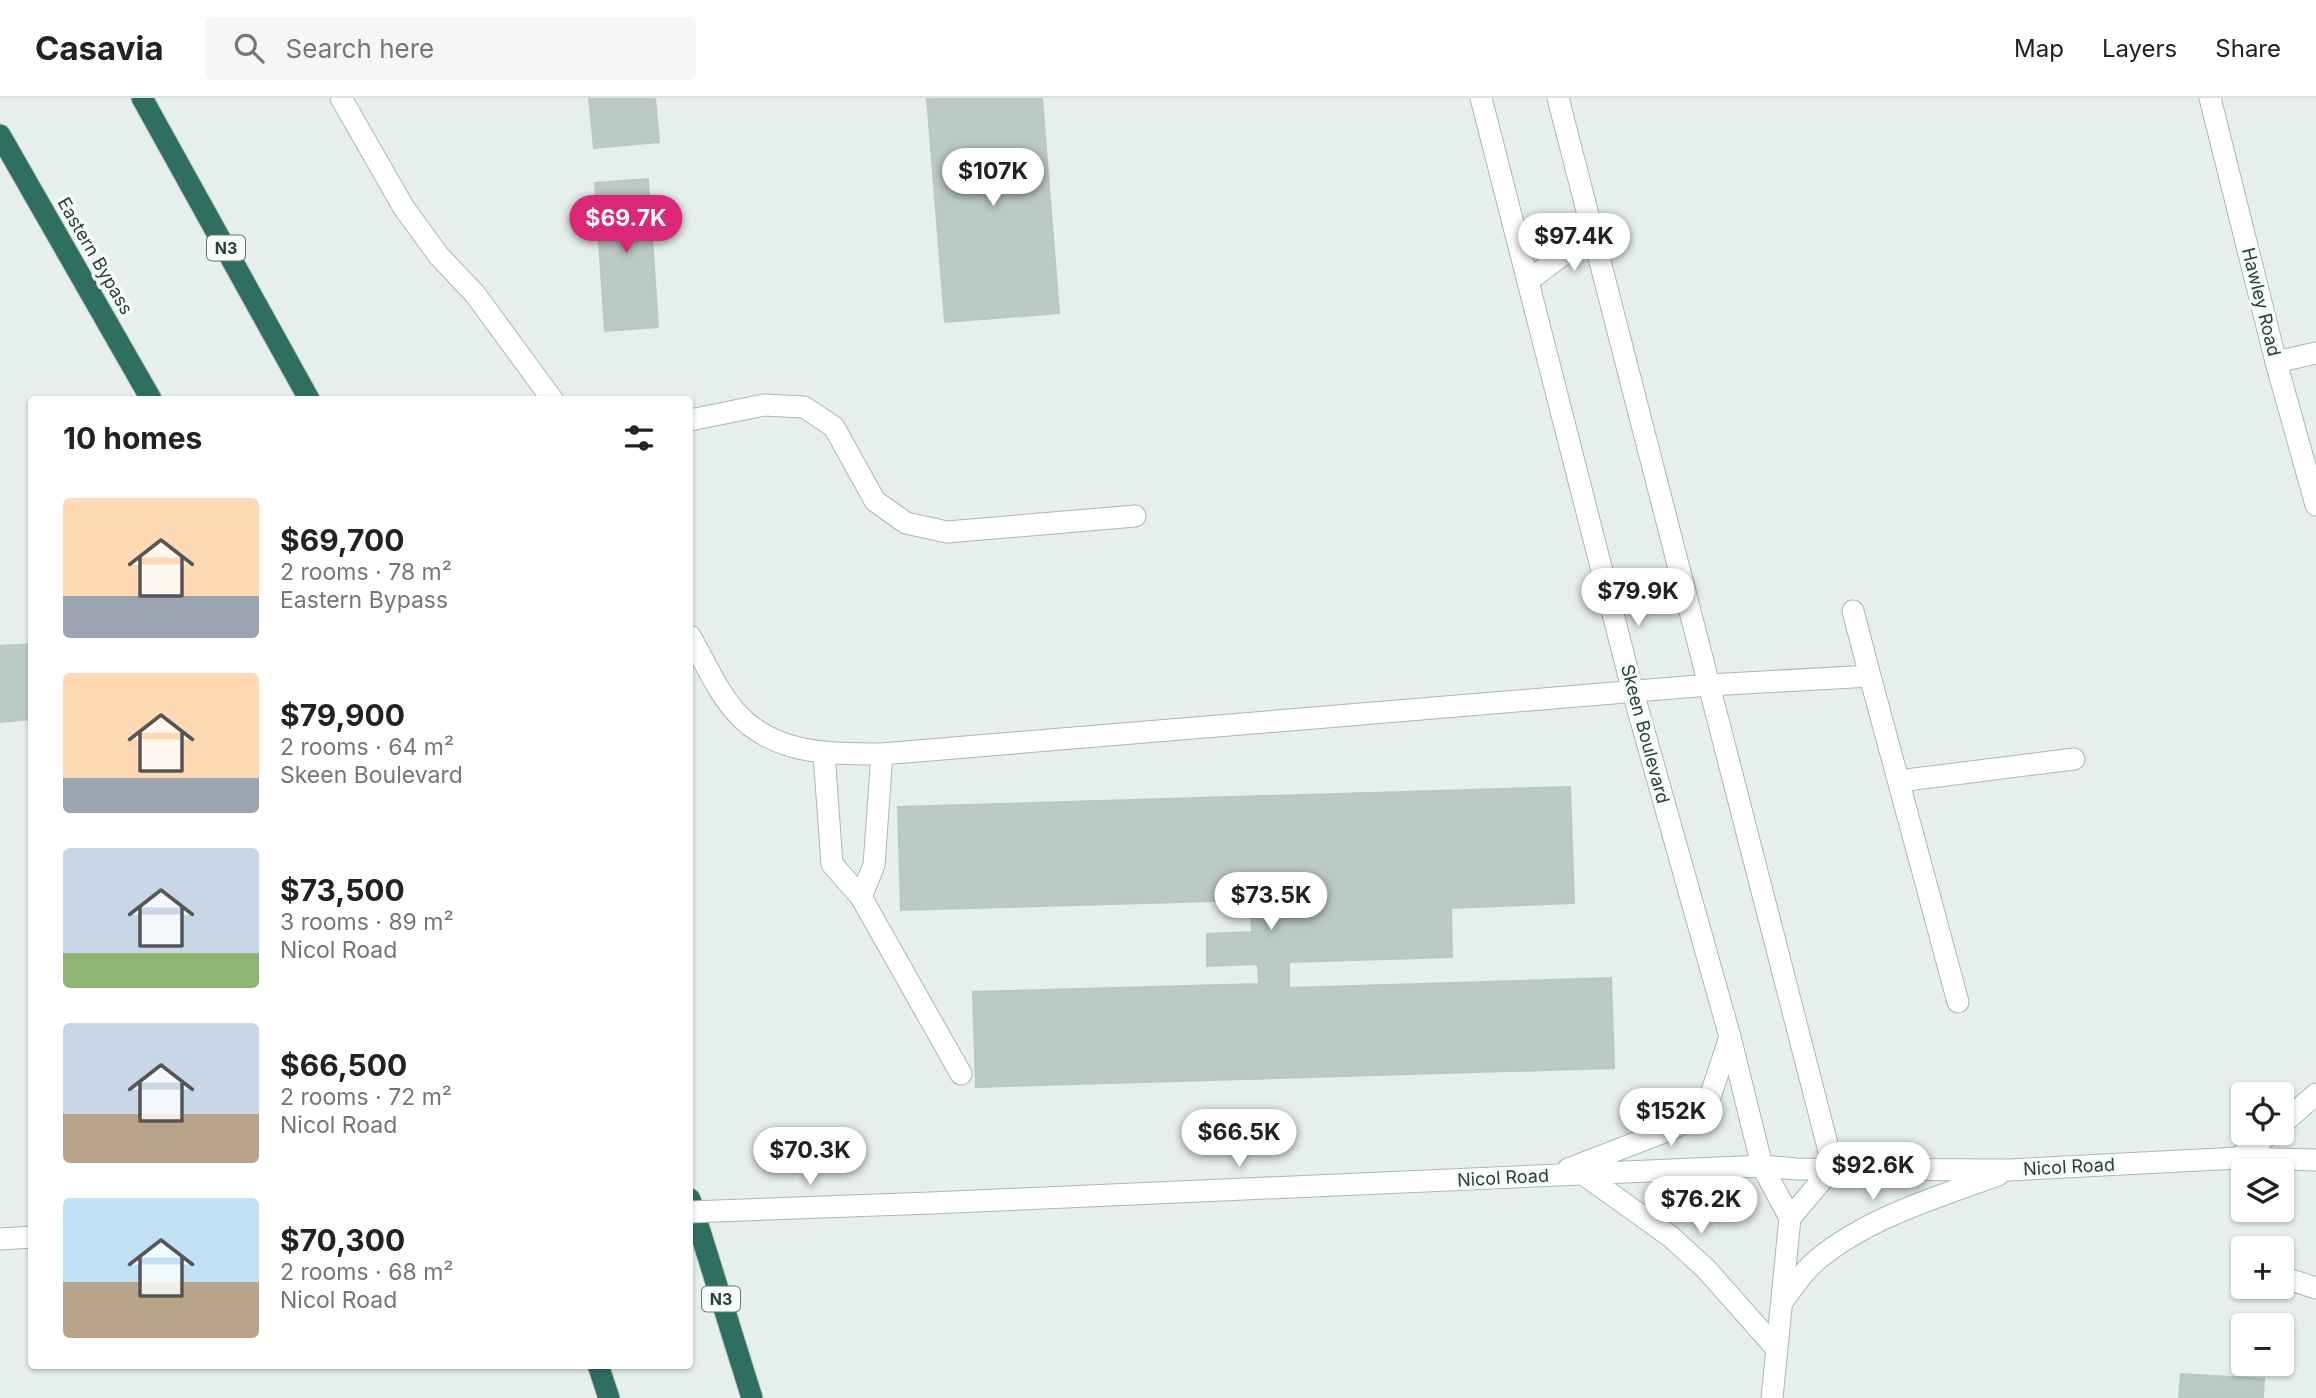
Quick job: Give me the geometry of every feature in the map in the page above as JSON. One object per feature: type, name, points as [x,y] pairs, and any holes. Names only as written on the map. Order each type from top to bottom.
[{"type":"highway","name":"N3","points":[[142,98],[307,396]]},
{"type":"highway","name":"Eastern Bypass","points":[[0,135],[149,396]]},
{"type":"highway","name":"N3","points":[[693,1209],[751,1398]]},
{"type":"highway","points":[[599,1369],[609,1398]]},
{"type":"main road","points":[[341,98],[404,208],[439,256],[475,294],[550,396]]},
{"type":"main road","name":"Skeen Boulevard","points":[[1481,98],[1633,692],[1730,1037],[1762,1166],[1790,1218]]},
{"type":"main road","points":[[1558,98],[1833,1167],[1790,1218],[1772,1398]]},
{"type":"main road","name":"Hawley Road","points":[[2210,98],[2276,362],[2316,505]]},
{"type":"main road","points":[[1528,281],[1593,232]]},
{"type":"main road","points":[[2276,362],[2316,353]]},
{"type":"main road","points":[[693,419],[764,405],[804,407],[834,427],[875,501],[906,523],[947,532],[1135,516]]},
{"type":"main road","points":[[1853,611],[1958,1002]]},
{"type":"main road","points":[[693,641],[734,710],[758,732],[789,747],[824,754],[882,754],[1709,685],[1870,676]]},
{"type":"main road","points":[[824,754],[832,864],[860,897],[961,1073]]},
{"type":"main road","points":[[860,897],[874,865],[882,754]]},
{"type":"main road","points":[[1899,781],[2074,759]]},
{"type":"main road","points":[[1549,1176],[1672,1129],[1696,1115],[1711,1094],[1730,1037]]},
{"type":"main road","points":[[2294,1113],[2316,1094]]},
{"type":"main road","points":[[2238,1158],[2255,1145]]},
{"type":"main road","name":"Nicol Road","points":[[693,1212],[1762,1166],[1797,1169],[1833,1167],[2009,1170],[2238,1158],[2316,1160]]},
{"type":"main road","points":[[1782,1302],[1816,1261],[1863,1230],[1936,1197],[2009,1170]]},
{"type":"main road","points":[[1583,1174],[1637,1211],[1689,1253],[1776,1348]]},
{"type":"main road","points":[[0,1239],[28,1237]]},
{"type":"main road","points":[[2294,1281],[2316,1288]]},
{"type":"building","points":[[589,98],[655,98],[659,142],[594,148]]},
{"type":"building","points":[[927,98],[1042,98],[1059,313],[945,322]]},
{"type":"building","points":[[648,179],[658,327],[605,331],[595,183]]},
{"type":"building","points":[[28,644],[28,719],[0,722],[0,646]]},
{"type":"building","points":[[1570,787],[1574,903],[1451,908],[1452,957],[1289,962],[1289,988],[1611,978],[1614,1068],[976,1087],[973,992],[1259,984],[1258,964],[1207,966],[1207,934],[1252,932],[1250,900],[901,910],[898,807]]},
{"type":"building","points":[[2181,1374],[2264,1379],[2263,1398],[2179,1398]]}]
